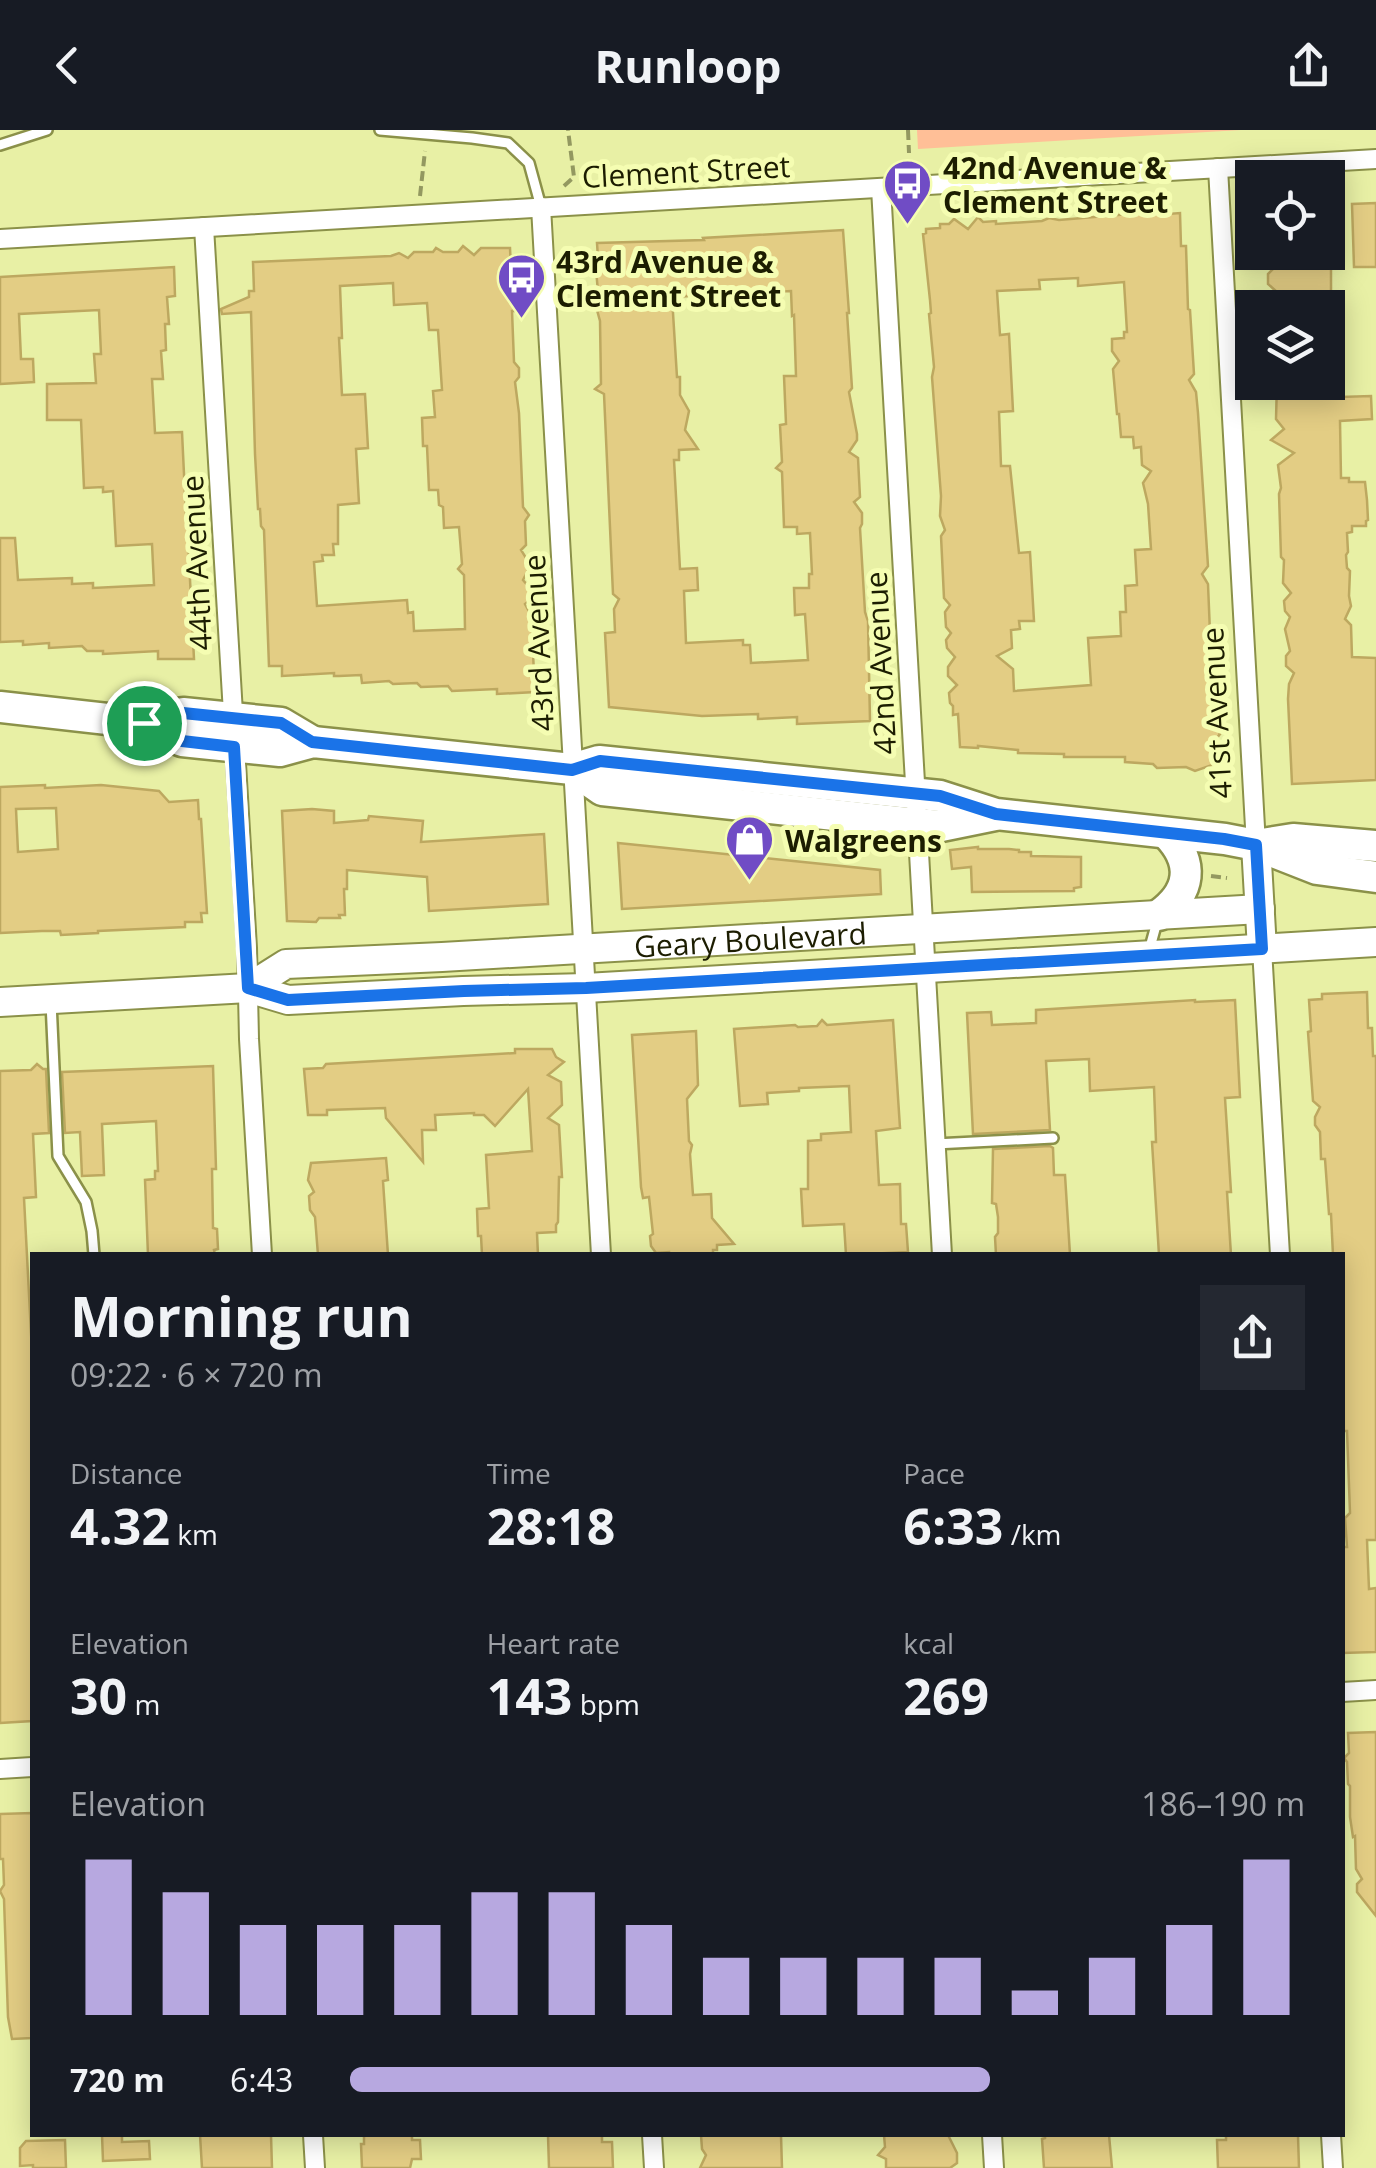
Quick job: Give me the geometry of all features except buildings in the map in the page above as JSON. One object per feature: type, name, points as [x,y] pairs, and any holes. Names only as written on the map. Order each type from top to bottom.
[{"type":"main road","points":[[0,708],[144,723],[182,741],[233,732],[280,752],[312,742],[572,770],[602,790],[916,809],[940,826],[996,814],[1224,839],[1256,845],[1317,869],[1376,877]]},
{"type":"main road","points":[[1159,915],[1181,895],[1186,876],[1182,853],[1166,834]]},
{"type":"main road","points":[[1256,845],[1293,838],[1376,846]]},
{"type":"street","name":"Clement Street","points":[[0,239],[1376,159]]},
{"type":"street","name":"41st Avenue","points":[[1218,168],[1280,1252]]},
{"type":"street","name":"42nd Avenue","points":[[880,188],[942,1252]]},
{"type":"street","name":"43rd Avenue","points":[[541,207],[602,1252]]},
{"type":"street","name":"44th Avenue","points":[[204,227],[262,1252]]},
{"type":"street","name":"Geary Boulevard","points":[[248,988],[286,964],[1260,909]]},
{"type":"street","name":"Geary Boulevard","points":[[0,1002],[248,988],[288,1000],[586,988],[1376,942]]},
{"type":"street","points":[[1345,1692],[1376,1690]]},
{"type":"street","points":[[0,1769],[30,1767]]},
{"type":"street","points":[[314,2137],[315,2168]]},
{"type":"street","points":[[652,2137],[654,2168]]},
{"type":"street","points":[[992,2137],[994,2168]]},
{"type":"street","points":[[1331,2137],[1333,2168]]},
{"type":"lane","points":[[0,144],[48,130]]},
{"type":"lane","points":[[380,130],[508,143],[529,164],[541,207]]},
{"type":"lane","points":[[1148,956],[1159,915]]},
{"type":"lane","points":[[51,1000],[58,1156],[86,1202],[94,1252]]},
{"type":"lane","points":[[935,1144],[1053,1138]]},
{"type":"path","points":[[541,207],[574,177],[568,130]]},
{"type":"path","points":[[908,130],[909,153]]},
{"type":"path","points":[[420,199],[424,153]]},
{"type":"path","points":[[1227,874],[1228,886]]},
{"type":"shaded area","points":[[917,130],[1241,130],[918,149]]},
{"type":"place","name":"42nd Avenue & Clement Street","points":[[908,226]]},
{"type":"place","name":"43rd Avenue & Clement Street","points":[[521,320]]},
{"type":"place","name":"Walgreens","points":[[750,882]]},
{"type":"route","points":[[183,713],[281,723],[312,742],[572,770],[600,761],[940,796],[996,814],[1256,845],[1262,949],[586,988],[288,1000],[248,988],[234,747],[182,741],[144,723],[183,713]]}]
